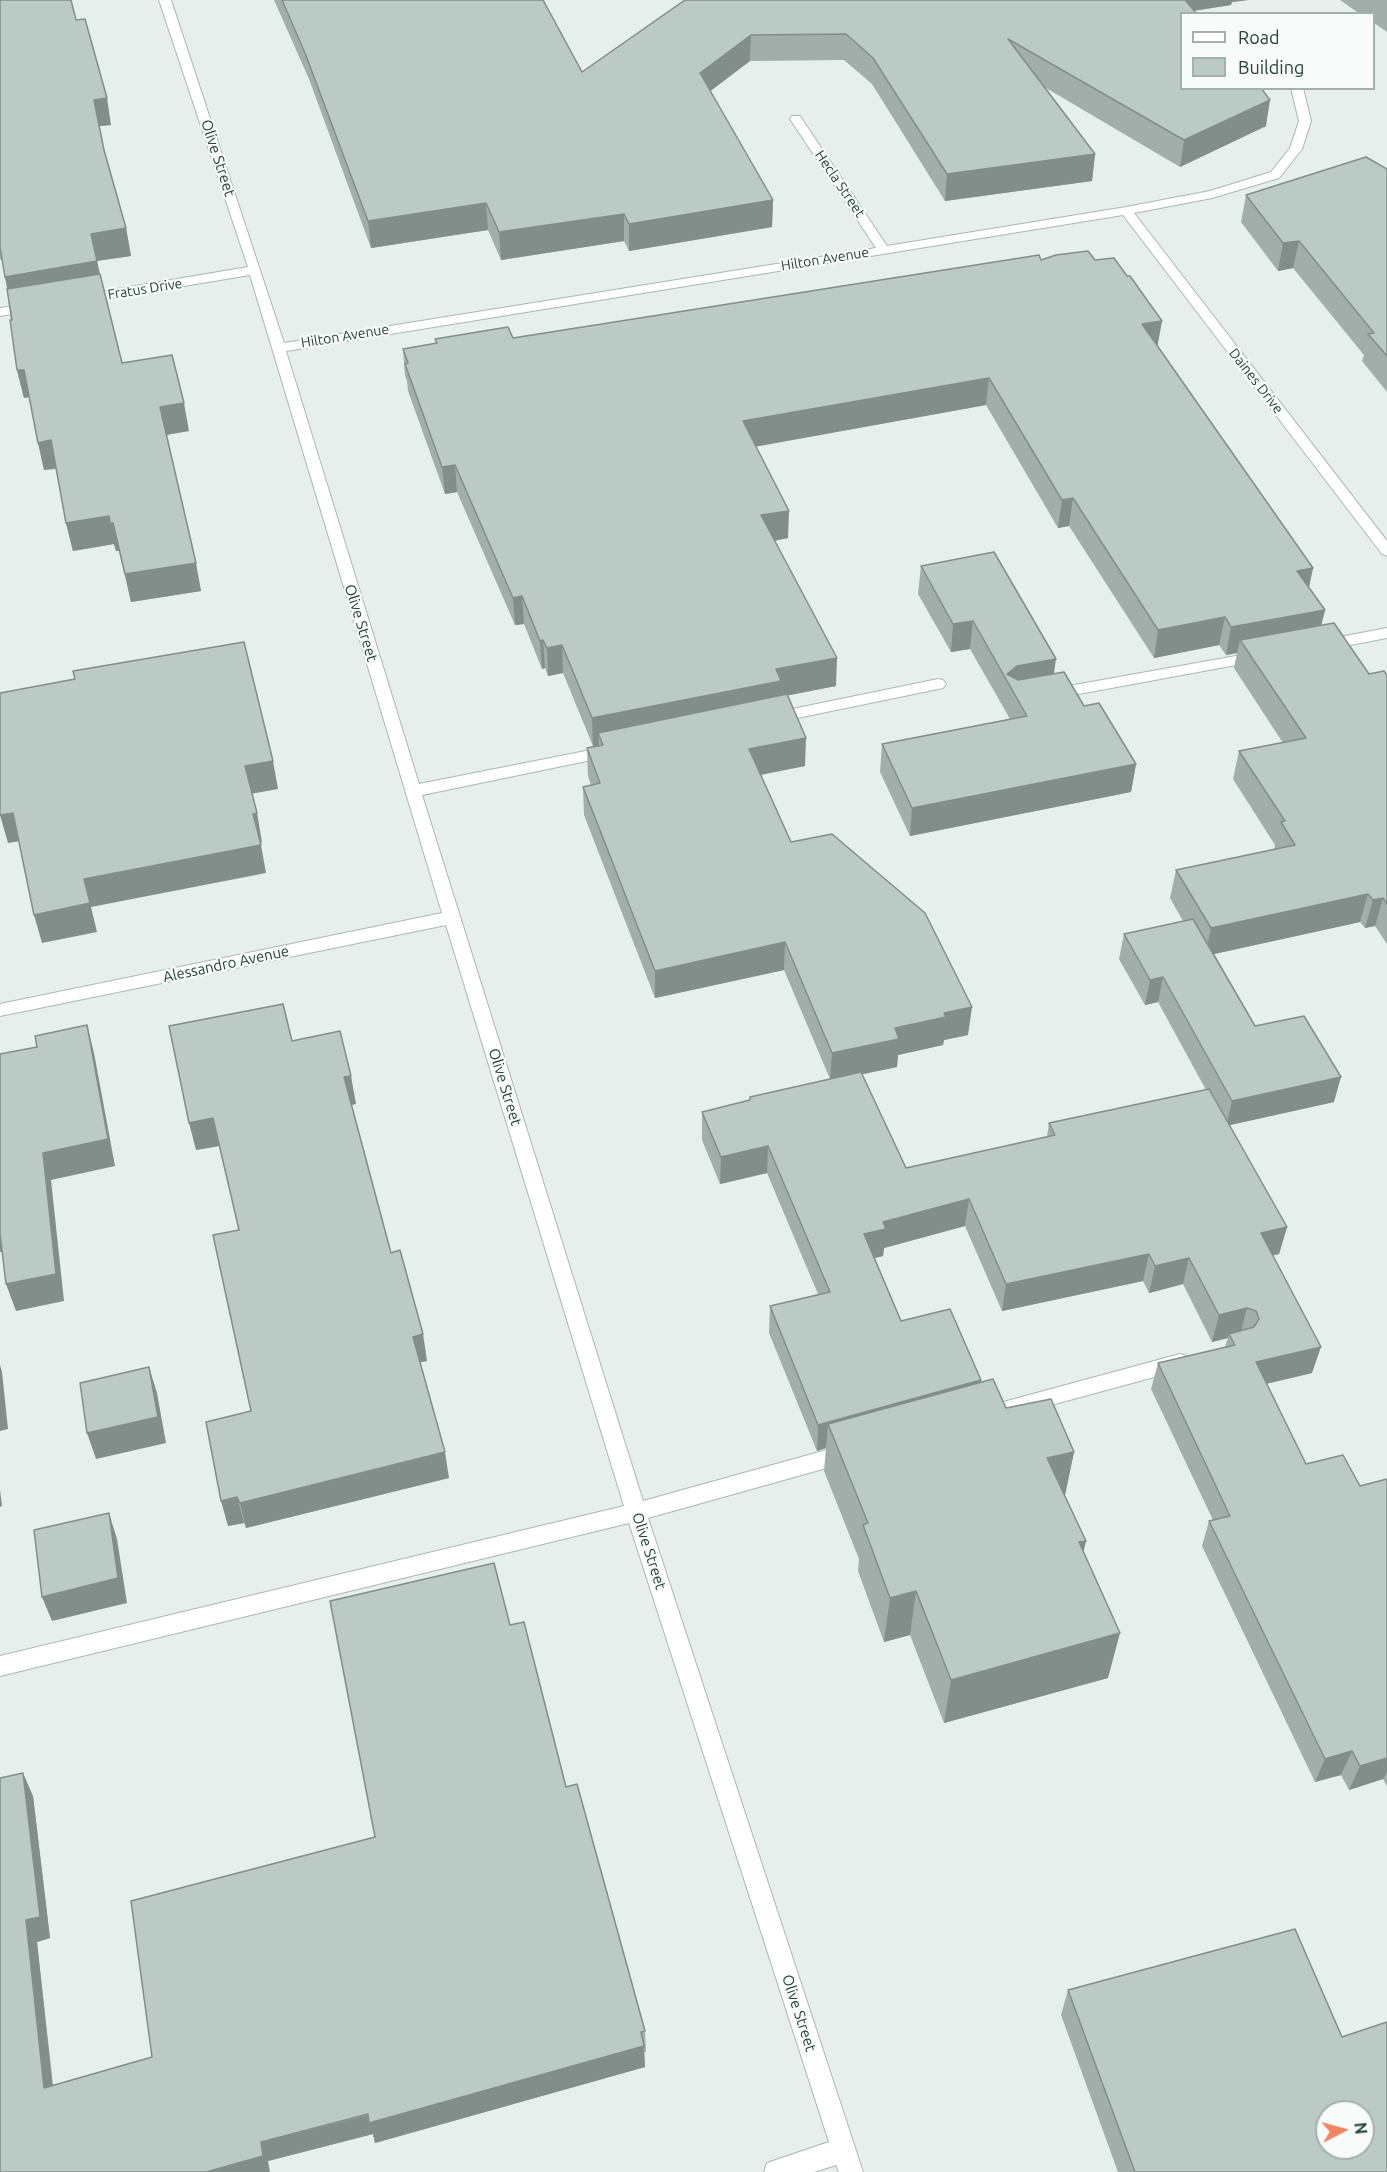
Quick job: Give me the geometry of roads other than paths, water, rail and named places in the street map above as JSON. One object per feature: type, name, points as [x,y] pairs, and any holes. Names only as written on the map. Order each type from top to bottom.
[{"type":"street","name":"Olive Street","points":[[165,0],[255,270],[277,348],[636,1512],[847,2161]]},
{"type":"street","name":"Hilton Avenue","points":[[277,348],[1126,211],[1212,194],[1275,175],[1296,148],[1305,121],[1297,90]]},
{"type":"street","name":"Hecla Street","points":[[796,119],[884,250]]},
{"type":"street","name":"Daines Drive","points":[[1126,211],[1387,551]]},
{"type":"street","name":"Fratus Drive","points":[[68,302],[255,270]]},
{"type":"street","points":[[0,312],[45,305]]},
{"type":"street","points":[[1305,648],[1387,633]]},
{"type":"street","points":[[1037,697],[1270,655]]},
{"type":"street","points":[[762,720],[938,684]]},
{"type":"street","points":[[413,791],[622,749]]},
{"type":"street","name":"Alessandro Avenue","points":[[0,1010],[453,917]]},
{"type":"street","points":[[989,1414],[1194,1358]]},
{"type":"street","points":[[0,1666],[636,1512],[864,1449]]},
{"type":"street","points":[[776,2172],[847,2161]]}]
